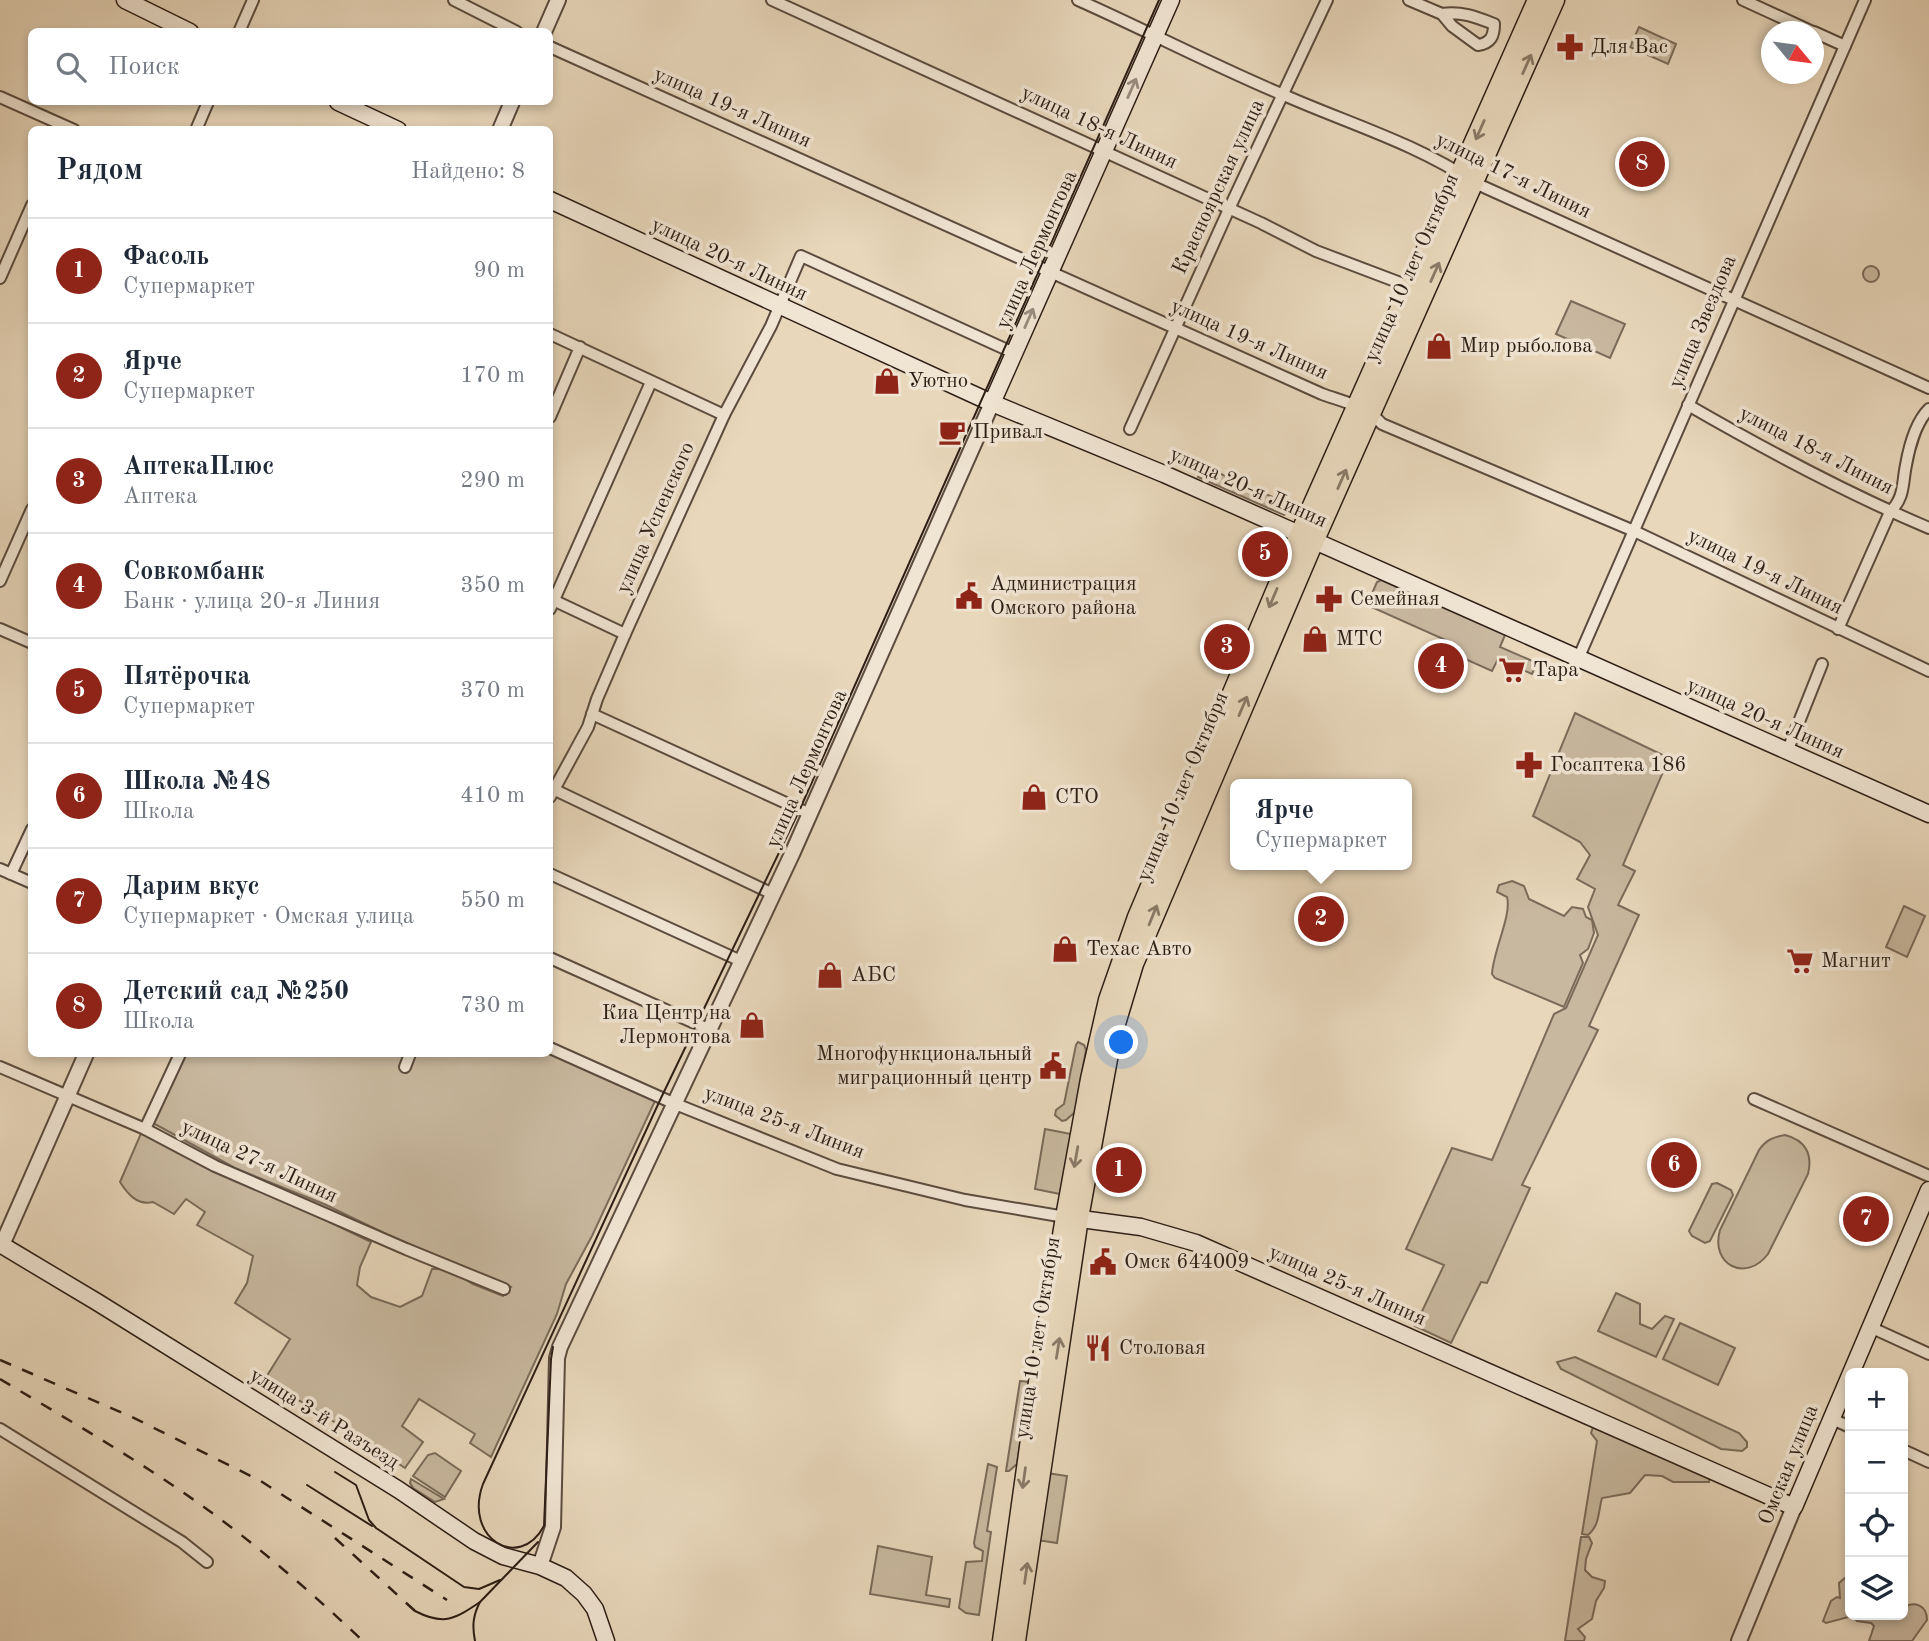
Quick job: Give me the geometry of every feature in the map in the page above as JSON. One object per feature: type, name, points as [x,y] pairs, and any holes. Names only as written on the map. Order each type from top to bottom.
[{"type":"main road","points":[[125,0],[182,28]]},
{"type":"main road","name":"улица Лермонтова","points":[[992,403],[1171,0]]},
{"type":"main road","name":"улица 10 лет Октября","points":[[1016,1641],[1092,1067],[1108,1000],[1141,907],[1468,178],[1536,0]]},
{"type":"main road","name":"улица 10 лет Октября","points":[[1365,410],[1410,287],[1468,178],[1555,0]]},
{"type":"main road","points":[[344,105],[389,126]]},
{"type":"main road","name":"улица 20-я Линия","points":[[553,201],[992,403],[1143,464],[1929,814]]},
{"type":"main road","name":"Омская улица","points":[[1794,1507],[1929,1190]]},
{"type":"main road","name":"улица 10 лет Октября","points":[[1002,1641],[1038,1382],[1072,1218]]},
{"type":"main road","name":"улица 25-я Линия","points":[[1072,1218],[1141,1227],[1196,1243],[1794,1507]]},
{"type":"main road","name":"улица 3-й Разъезд","points":[[1,1245],[97,1301],[376,1476],[474,1541],[503,1556],[540,1566],[566,1578],[584,1594],[595,1609],[606,1641]]},
{"type":"street","points":[[241,28],[253,0]]},
{"type":"street","points":[[454,0],[509,28]]},
{"type":"street","points":[[546,28],[558,0]]},
{"type":"street","name":"улица 18-я Линия","points":[[772,0],[1316,251],[1410,287]]},
{"type":"street","name":"улица 17-я Линия","points":[[1078,0],[1282,95],[1411,147],[1445,163],[1468,178],[1929,388]]},
{"type":"street","name":"Красноярская улица","points":[[1130,429],[1327,0]]},
{"type":"street","points":[[1409,0],[1442,14],[1452,26],[1478,45],[1485,44],[1494,34],[1494,24],[1454,12],[1442,14]]},
{"type":"street","points":[[1743,0],[1789,21]]},
{"type":"street","name":"улица Звездова","points":[[1578,659],[1865,0]]},
{"type":"street","points":[[1824,37],[1845,46]]},
{"type":"street","name":"улица 19-я Линия","points":[[553,48],[1322,394],[1365,410],[1382,424],[1634,531],[1929,671]]},
{"type":"street","points":[[0,97],[64,126]]},
{"type":"street","points":[[198,126],[207,105]]},
{"type":"street","points":[[502,126],[511,105]]},
{"type":"street","points":[[0,278],[28,214]]},
{"type":"street","name":"улица Успенского","points":[[553,792],[593,714],[625,634],[724,415],[771,326],[802,256],[1014,352]]},
{"type":"street","points":[[553,335],[724,415]]},
{"type":"street","points":[[553,409],[580,347]]},
{"type":"street","points":[[553,601],[651,383]]},
{"type":"street","name":"улица Лермонтова","points":[[540,1566],[553,1527],[557,1359],[560,1346],[810,814],[992,403]]},
{"type":"street","name":"улица 18-я Линия","points":[[1688,405],[1760,446],[1890,512],[1929,528]]},
{"type":"street","points":[[1838,628],[1890,512],[1898,505],[1902,496],[1905,466],[1923,415],[1929,410]]},
{"type":"street","points":[[0,581],[28,518]]},
{"type":"street","points":[[553,606],[625,634]]},
{"type":"street","points":[[0,629],[28,641]]},
{"type":"street","points":[[1787,752],[1822,664]]},
{"type":"street","points":[[593,714],[810,814]]},
{"type":"street","points":[[553,794],[773,894]]},
{"type":"street","points":[[11,874],[28,838]]},
{"type":"street","points":[[0,869],[28,881]]},
{"type":"street","points":[[553,875],[741,961]]},
{"type":"street","points":[[553,959],[708,1030]]},
{"type":"street","name":"улица 25-я Линия","points":[[553,1049],[673,1103],[837,1169],[965,1200],[1072,1218]]},
{"type":"street","points":[[1,1245],[85,1057]]},
{"type":"street","points":[[145,1129],[179,1057]]},
{"type":"street","points":[[405,1067],[409,1057]]},
{"type":"street","name":"улица 27-я Линия","points":[[0,1067],[145,1129],[215,1166],[504,1289]]},
{"type":"street","points":[[1754,1099],[1929,1176]]},
{"type":"street","points":[[1870,1327],[1929,1354]]},
{"type":"street","points":[[1830,1418],[1845,1425]]},
{"type":"street","points":[[0,1429],[171,1535],[207,1562]]},
{"type":"street","points":[[1908,1452],[1929,1462]]},
{"type":"street","name":"Омская улица","points":[[1739,1641],[1794,1507]]},
{"type":"shaded area","points":[[1639,27],[1676,44],[1668,64],[1630,47]]},
{"type":"shaded area","points":[[1868,266],[1874,266],[1879,274],[1877,280],[1868,282],[1863,277],[1863,271]]},
{"type":"shaded area","points":[[1571,301],[1625,324],[1610,358],[1556,334]]},
{"type":"shaded area","points":[[1203,466],[1286,503],[1289,512],[1284,515],[1198,477]]},
{"type":"shaded area","points":[[1381,580],[1505,635],[1500,647],[1537,663],[1532,674],[1498,659],[1492,671],[1447,651],[1450,642],[1367,605],[1377,582]]},
{"type":"shaded area","points":[[1575,713],[1669,758],[1623,865],[1635,871],[1618,905],[1639,915],[1589,1026],[1598,1030],[1522,1185],[1530,1188],[1487,1283],[1481,1282],[1451,1343],[1415,1326],[1444,1265],[1406,1249],[1452,1148],[1492,1160],[1554,1014],[1566,1008],[1598,935],[1588,907],[1595,889],[1577,879],[1590,855],[1580,842],[1533,816]]},
{"type":"shaded area","points":[[1512,881],[1524,886],[1529,899],[1564,916],[1572,907],[1583,909],[1586,917],[1592,920],[1594,933],[1588,949],[1580,955],[1583,963],[1564,1007],[1495,978],[1492,974],[1508,905],[1507,897],[1497,892],[1499,885]]},
{"type":"shaded area","points":[[1904,906],[1925,916],[1907,957],[1886,947]]},
{"type":"shaded area","points":[[1078,1042],[1084,1045],[1086,1050],[1075,1112],[1062,1121],[1055,1115],[1056,1110],[1064,1104]]},
{"type":"shaded area","points":[[553,1054],[655,1101],[592,1236],[566,1284],[557,1314],[491,1457],[470,1443],[475,1434],[419,1399],[402,1426],[423,1442],[405,1468],[308,1405],[263,1382],[290,1339],[235,1303],[247,1283],[253,1256],[197,1225],[205,1212],[186,1199],[174,1214],[153,1202],[142,1202],[129,1194],[120,1182],[142,1131],[371,1242],[360,1267],[357,1285],[371,1297],[400,1307],[422,1296],[432,1269],[449,1269],[473,1284],[503,1296],[511,1287],[235,1168],[153,1123],[185,1057],[553,1057]]},
{"type":"shaded area","points":[[1045,1129],[1071,1134],[1060,1194],[1035,1189]]},
{"type":"shaded area","points":[[1785,1135],[1798,1140],[1806,1149],[1809,1160],[1808,1174],[1768,1254],[1750,1267],[1732,1266],[1720,1253],[1720,1230],[1759,1150],[1770,1140]]},
{"type":"shaded area","points":[[1717,1183],[1731,1190],[1733,1195],[1710,1241],[1705,1243],[1692,1236],[1689,1231],[1712,1184]]},
{"type":"shaded area","points":[[1616,1293],[1640,1304],[1640,1324],[1652,1329],[1665,1316],[1674,1319],[1656,1357],[1598,1331]]},
{"type":"shaded area","points":[[1680,1323],[1735,1348],[1718,1385],[1663,1359]]},
{"type":"shaded area","points":[[1575,1357],[1739,1433],[1747,1442],[1747,1447],[1742,1451],[1721,1449],[1561,1369],[1557,1362]]},
{"type":"shaded area","points":[[1020,1381],[1030,1382],[1017,1464],[1006,1471]]},
{"type":"shaded area","points":[[1598,1425],[1710,1475],[1709,1482],[1673,1482],[1662,1476],[1645,1475],[1630,1493],[1602,1498],[1595,1527],[1588,1535],[1582,1534],[1597,1441],[1591,1433],[1593,1427]]},
{"type":"shaded area","points":[[435,1453],[461,1471],[445,1497],[413,1476],[428,1455]]},
{"type":"shaded area","points":[[988,1464],[997,1467],[987,1531],[991,1532],[979,1615],[966,1613],[959,1608],[966,1562],[982,1561],[983,1551],[975,1547],[974,1543]]},
{"type":"shaded area","points":[[1047,1473],[1067,1476],[1057,1543],[1037,1540]]},
{"type":"shaded area","points":[[411,1479],[444,1499],[435,1502],[413,1488]]},
{"type":"shaded area","points":[[1581,1537],[1589,1537],[1592,1543],[1585,1570],[1592,1577],[1605,1581],[1604,1588],[1596,1601],[1592,1619],[1578,1629],[1585,1637],[1584,1641],[1565,1641]]},
{"type":"shaded area","points":[[878,1546],[932,1557],[926,1595],[950,1599],[949,1607],[870,1594]]},
{"type":"shaded area","points":[[1845,1578],[1845,1618],[1826,1623],[1823,1621],[1831,1601],[1840,1598],[1839,1583]]},
{"type":"shaded area","points":[[1908,1605],[1923,1608],[1927,1620],[1912,1641],[1869,1641],[1874,1626],[1857,1621],[1908,1620]]},
{"type":"tram line","points":[[553,1347],[544,1526],[533,1540],[521,1546],[508,1547],[487,1533],[481,1520],[479,1503],[483,1484],[661,1098],[800,809],[1159,0]]},
{"type":"tram line","points":[[335,1472],[356,1485],[369,1520],[376,1528],[464,1587],[479,1589],[500,1580]]},
{"type":"tram line","points":[[307,1485],[372,1526]]},
{"type":"tram line","points":[[475,1641],[474,1621],[480,1602],[538,1542]]},
{"type":"tram line","points":[[415,1611],[442,1619],[463,1613],[480,1602]]},
{"type":"railway","points":[[0,1360],[132,1417],[259,1480],[447,1600]]},
{"type":"railway","points":[[0,1379],[132,1459],[208,1510],[288,1573],[363,1641]]},
{"type":"railway","points":[[335,1538],[415,1611]]},
{"type":"place","name":"Для Вас","points":[[1570,47]]},
{"type":"place","name":"Детский сад №250","points":[[1642,164]]},
{"type":"place","name":"Мир рыболова","points":[[1439,346]]},
{"type":"place","name":"Уютно","points":[[887,381]]},
{"type":"place","name":"Привал","points":[[952,432]]},
{"type":"place","name":"Пятёрочка","points":[[1265,554]]},
{"type":"place","name":"Администрация Омского района","points":[[969,596]]},
{"type":"place","name":"Семейная","points":[[1329,599]]},
{"type":"place","name":"МТС","points":[[1315,639]]},
{"type":"place","name":"АптекаПлюс","points":[[1227,647]]},
{"type":"place","name":"Совкомбанк","points":[[1441,666]]},
{"type":"place","name":"Тара","points":[[1512,670]]},
{"type":"place","name":"Госаптека 186","points":[[1529,765]]},
{"type":"place","name":"СТО","points":[[1034,797]]},
{"type":"place","name":"Ярче","points":[[1321,919]]},
{"type":"place","name":"Техас Авто","points":[[1065,949]]},
{"type":"place","name":"Магнит","points":[[1800,961]]},
{"type":"place","name":"АБС","points":[[830,975]]},
{"type":"place","name":"Киа Центр на Лермонтова","points":[[752,1025]]},
{"type":"place","name":"Многофункциональный миграционный центр","points":[[1053,1066]]},
{"type":"place","name":"Школа №48","points":[[1674,1165]]},
{"type":"place","name":"Фасоль","points":[[1119,1170]]},
{"type":"place","name":"Дарим вкус","points":[[1866,1219]]},
{"type":"place","name":"Омск 644009","points":[[1103,1262]]},
{"type":"place","name":"Столовая","points":[[1098,1348]]}]
